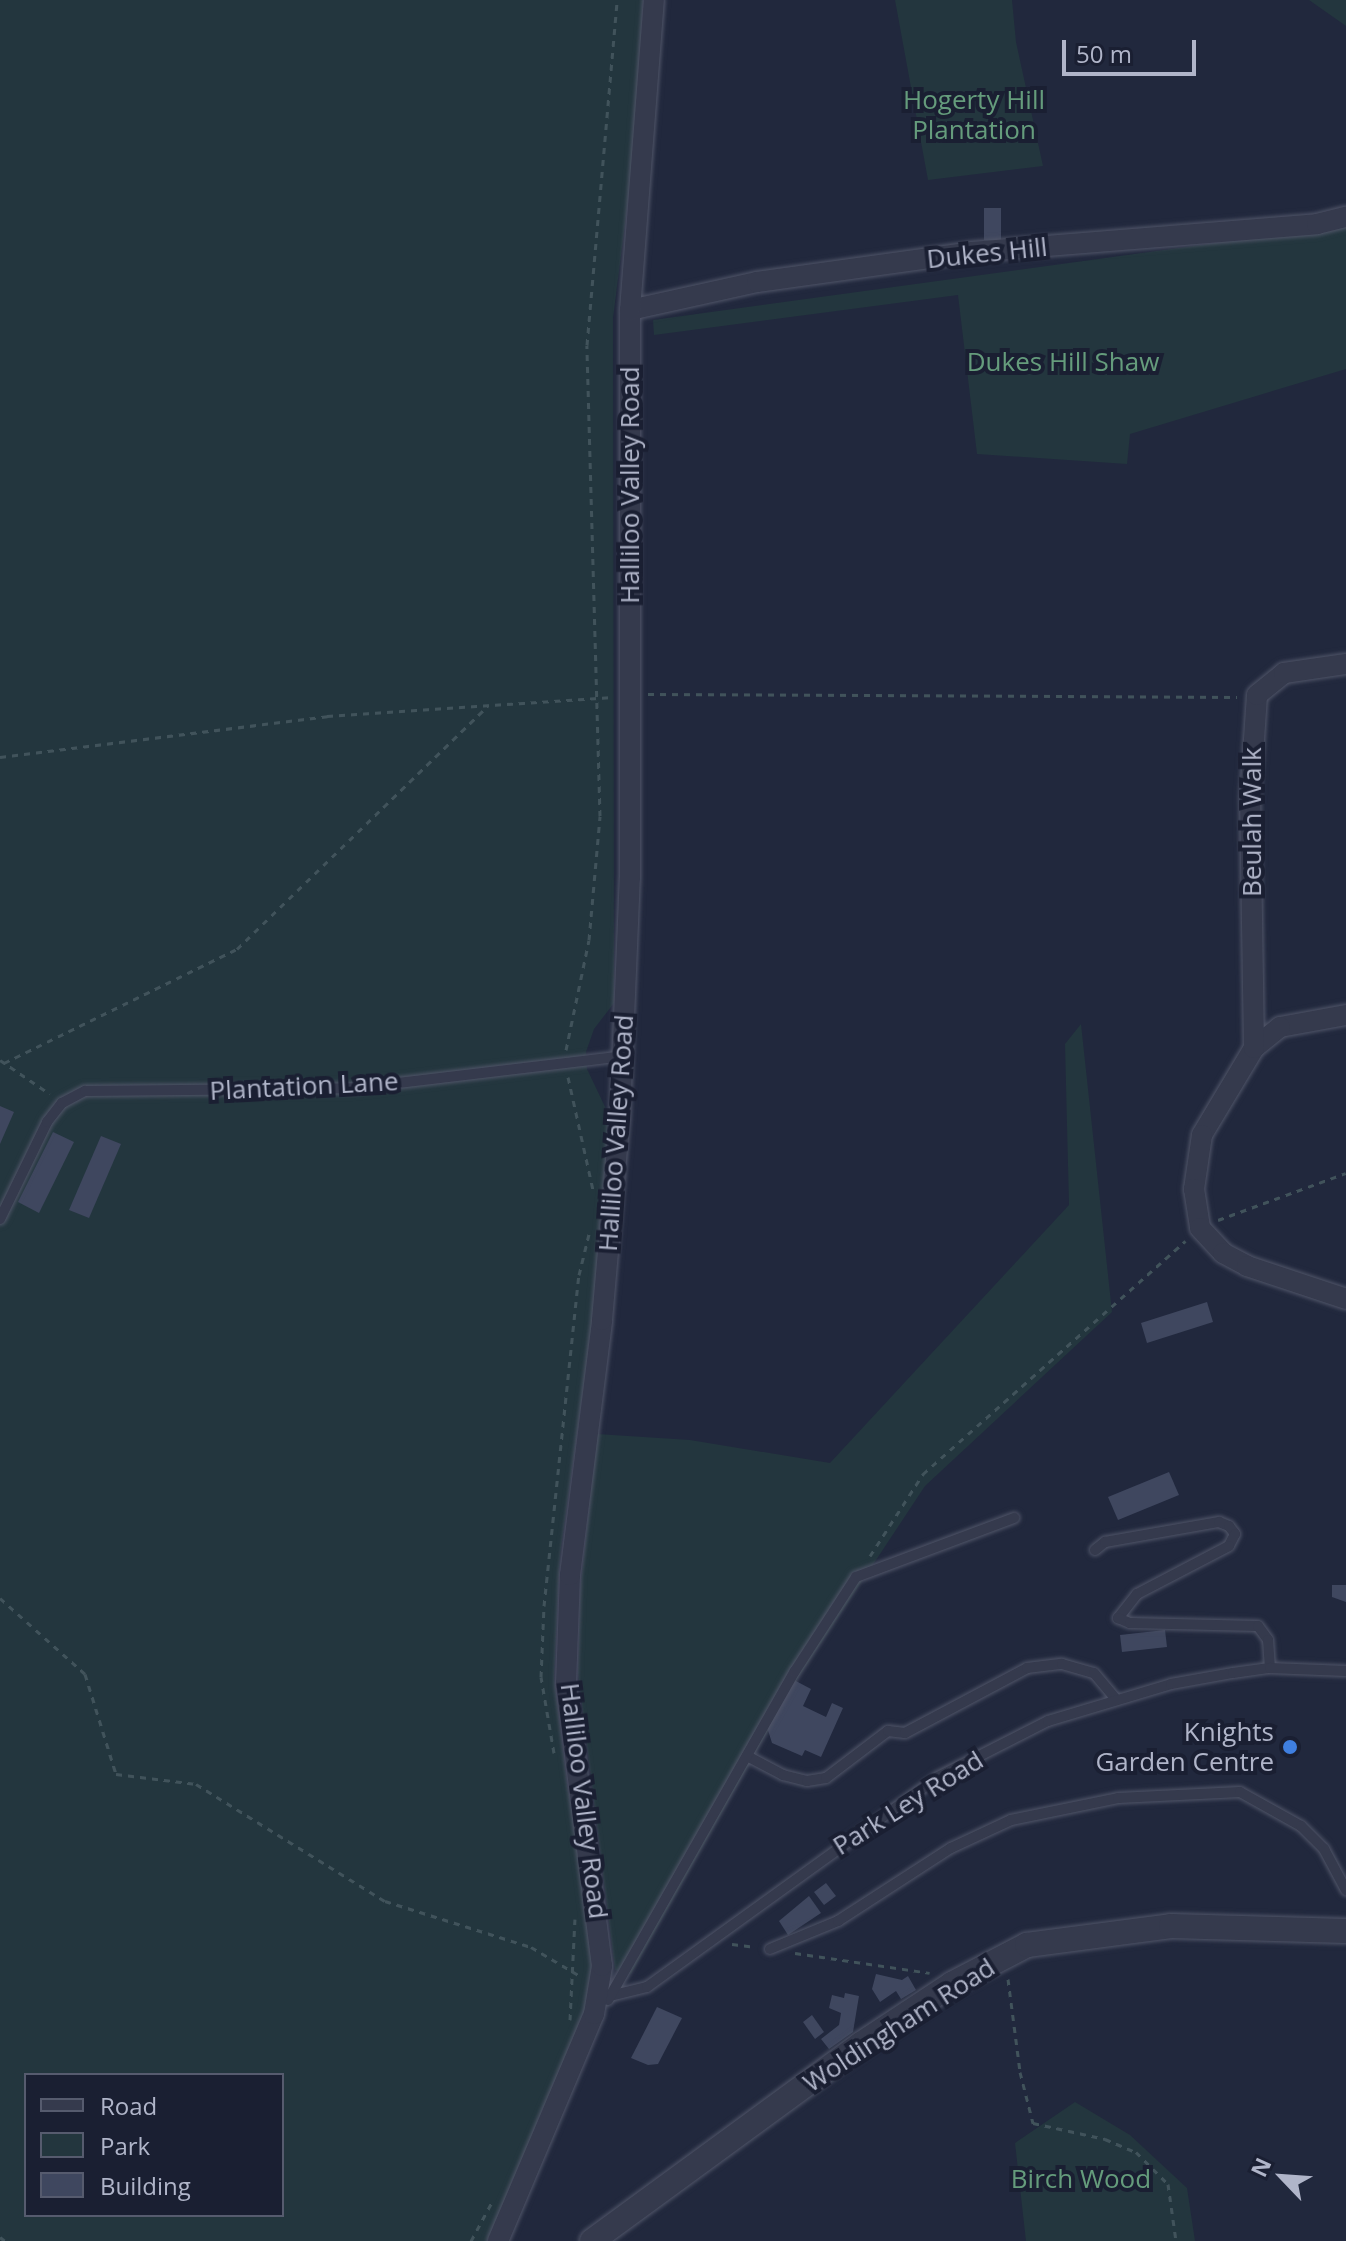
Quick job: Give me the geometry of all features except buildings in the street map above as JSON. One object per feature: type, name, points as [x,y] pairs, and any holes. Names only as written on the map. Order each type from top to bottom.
[{"type":"street","name":"Halliloo Valley Road","points":[[498,2241],[603,2000],[599,1911],[576,1789],[566,1684],[570,1575],[602,1320],[623,1056],[630,694],[630,310],[654,0]]},
{"type":"street","name":"Dukes Hill","points":[[630,310],[757,282],[972,252],[1317,224],[1346,217]]},
{"type":"street","points":[[1257,695],[1284,673],[1346,664]]},
{"type":"street","name":"Beulah Walk","points":[[1254,1048],[1250,798],[1257,695]]},
{"type":"street","points":[[1346,1015],[1280,1027],[1254,1048],[1202,1135],[1194,1189],[1200,1228],[1216,1247],[1247,1266],[1346,1299]]},
{"type":"street","name":"Woldingham Road","points":[[592,2241],[861,2044],[1006,1955],[1053,1939],[1146,1927],[1227,1925],[1346,1931]]},
{"type":"lane","name":"Plantation Lane","points":[[62,1103],[85,1091],[356,1088],[623,1056]]},
{"type":"lane","points":[[0,1219],[62,1103]]},
{"type":"lane","points":[[603,2000],[856,1577],[1014,1518]]},
{"type":"lane","points":[[1095,1550],[1105,1542],[1219,1522],[1229,1526],[1235,1534],[1229,1546],[1137,1594],[1118,1618],[1130,1623],[1258,1626],[1268,1640],[1270,1668]]},
{"type":"lane","points":[[747,1756],[795,1778],[826,1778],[888,1731],[905,1733],[1027,1668],[1062,1664],[1094,1673],[1117,1700]]},
{"type":"lane","name":"Park Ley Road","points":[[603,2000],[647,1987],[716,1942],[744,1915],[938,1777],[1048,1721],[1117,1700],[1270,1668],[1346,1671]]},
{"type":"lane","points":[[770,1949],[838,1921],[951,1848],[1011,1820],[1118,1798],[1240,1792],[1301,1826],[1324,1849],[1346,1890]]},
{"type":"path","points":[[563,1061],[589,940],[600,816],[587,345],[617,0]]},
{"type":"path","points":[[0,757],[327,716],[596,699],[630,694],[1257,695]]},
{"type":"path","points":[[62,1103],[2,1062],[237,949],[488,706]]},
{"type":"path","points":[[856,1577],[923,1474],[1200,1228],[1346,1173]]},
{"type":"path","points":[[0,1598],[85,1674],[116,1774],[196,1784],[385,1901],[531,1947],[575,1968]]},
{"type":"path","points":[[716,1942],[937,1974]]},
{"type":"path","points":[[1006,1955],[1020,2072],[1033,2123],[1105,2139],[1136,2152],[1168,2184],[1176,2241]]},
{"type":"path","points":[[0,2237],[5,2241]]},
{"type":"green space","points":[[0,0],[643,0],[635,146],[613,318],[614,1003],[594,1029],[586,1052],[587,1069],[608,1113],[605,1187],[594,1312],[560,1555],[554,1678],[567,1785],[591,1908],[593,1985],[581,2026],[487,2241],[0,2241]]},
{"type":"green space","name":"Hogerty Hill Plantation","points":[[895,0],[1012,0],[1016,42],[1043,166],[928,180]]},
{"type":"green space","points":[[1309,0],[1346,0],[1346,26]]},
{"type":"green space","name":"Dukes Hill Shaw","points":[[1346,225],[1346,369],[1130,434],[1127,464],[977,454],[958,295],[654,335],[653,320]]},
{"type":"green space","points":[[1081,1024],[1112,1312],[925,1486],[796,1681],[631,1974],[615,1970],[578,1673],[580,1592],[597,1434],[690,1440],[830,1463],[1069,1205],[1065,1044]]},
{"type":"green space","name":"Birch Wood","points":[[1075,2102],[1130,2135],[1187,2188],[1195,2241],[1026,2241],[1015,2143]]},
{"type":"place","name":"Knights Garden Centre","points":[[1290,1747]]}]
